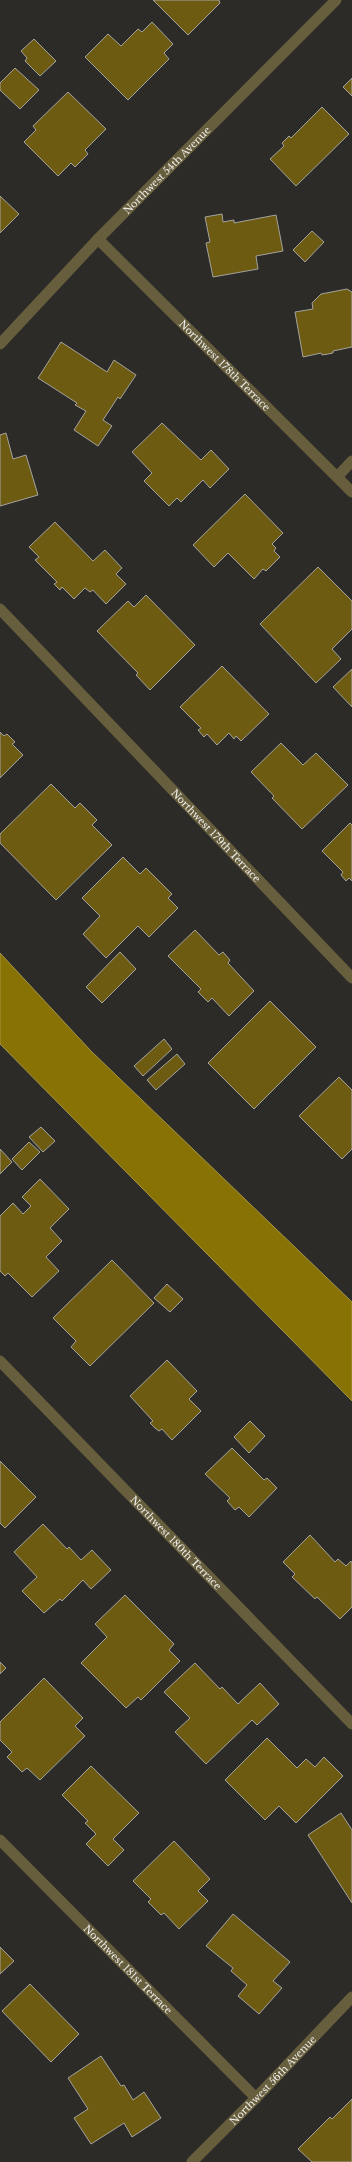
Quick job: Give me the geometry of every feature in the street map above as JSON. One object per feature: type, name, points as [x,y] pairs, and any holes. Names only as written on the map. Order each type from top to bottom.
[{"type":"street","name":"Northwest 54th Avenue","points":[[0,344],[98,239],[336,0]]},
{"type":"street","name":"Northwest 178th Terrace","points":[[98,239],[352,492]]},
{"type":"street","points":[[337,477],[352,461]]},
{"type":"street","name":"Northwest 179th Terrace","points":[[0,609],[352,978]]},
{"type":"street","name":"Northwest 180th Terrace","points":[[0,1361],[352,1724]]},
{"type":"street","name":"Northwest 181st Terrace","points":[[0,1840],[256,2098]]},
{"type":"street","name":"Northwest 56th Avenue","points":[[192,2162],[256,2098],[352,1997]]},
{"type":"shaded area","points":[[0,953],[91,1051],[352,1302],[352,1401],[0,1044]]},
{"type":"building","points":[[153,0],[219,0],[220,3],[188,35]]},
{"type":"building","points":[[152,22],[173,44],[164,53],[169,59],[128,100],[85,57],[108,34],[121,46],[138,29],[142,32]]},
{"type":"building","points":[[34,39],[56,61],[40,76],[25,61],[27,58],[21,51]]},
{"type":"building","points":[[15,68],[39,90],[20,109],[0,90],[0,83]]},
{"type":"building","points":[[352,78],[352,96],[343,87]]},
{"type":"building","points":[[68,92],[106,129],[85,150],[88,154],[75,167],[71,163],[58,176],[24,142],[36,130],[33,126]]},
{"type":"building","points":[[322,107],[349,134],[296,186],[270,159],[284,146],[282,143],[289,136],[291,138]]},
{"type":"building","points":[[0,196],[19,214],[0,233]]},
{"type":"building","points":[[222,214],[223,222],[234,220],[234,223],[276,215],[283,251],[256,256],[258,269],[213,277],[206,243],[210,242],[205,217]]},
{"type":"building","points":[[312,231],[324,242],[305,262],[293,250]]},
{"type":"building","points":[[347,289],[352,292],[352,347],[333,351],[333,353],[322,355],[321,353],[303,357],[295,312],[313,309],[312,303],[321,294]]},
{"type":"building","points":[[61,342],[107,372],[114,360],[136,375],[120,399],[118,397],[103,420],[112,426],[98,446],[74,430],[86,411],[75,405],[77,403],[38,378]]},
{"type":"building","points":[[162,423],[201,460],[211,450],[229,469],[210,488],[203,480],[181,502],[177,498],[169,506],[144,481],[152,473],[132,452]]},
{"type":"building","points":[[6,433],[13,459],[26,455],[38,495],[0,506],[0,435]]},
{"type":"building","points":[[245,494],[283,533],[272,544],[276,548],[274,551],[280,557],[266,571],[263,569],[254,579],[228,553],[214,567],[193,545]]},
{"type":"building","points":[[55,522],[93,561],[105,550],[122,568],[116,574],[126,584],[106,604],[93,590],[90,592],[85,588],[74,599],[62,587],[60,590],[54,584],[57,582],[35,560],[39,557],[29,547]]},
{"type":"building","points":[[318,567],[352,601],[352,629],[332,649],[341,659],[316,683],[260,624]]},
{"type":"building","points":[[146,595],[195,645],[150,690],[136,675],[138,673],[97,631],[128,601],[134,607]]},
{"type":"building","points":[[222,666],[269,714],[241,741],[236,736],[234,739],[229,733],[217,745],[207,734],[204,737],[198,730],[201,728],[180,707]]},
{"type":"building","points":[[352,669],[352,707],[333,687]]},
{"type":"building","points":[[0,732],[4,736],[7,734],[15,742],[12,744],[23,755],[0,778]]},
{"type":"building","points":[[281,743],[303,765],[316,753],[348,785],[302,829],[272,798],[274,796],[251,772]]},
{"type":"building","points":[[51,784],[75,808],[80,803],[97,820],[92,825],[112,845],[56,900],[0,843],[0,834]]},
{"type":"building","points":[[350,823],[352,825],[352,881],[349,878],[346,881],[341,875],[343,872],[322,851]]},
{"type":"building","points":[[123,857],[140,874],[146,868],[172,894],[168,898],[178,908],[149,937],[138,926],[106,958],[83,934],[100,916],[82,898]]},
{"type":"building","points":[[195,930],[219,955],[223,952],[230,960],[228,963],[254,991],[229,1016],[212,998],[208,1002],[198,992],[201,989],[168,956]]},
{"type":"building","points":[[120,952],[136,969],[102,1003],[86,987]]},
{"type":"building","points":[[270,1001],[316,1047],[254,1109],[208,1063]]},
{"type":"building","points":[[164,1039],[172,1049],[143,1076],[134,1066]]},
{"type":"building","points":[[177,1054],[185,1064],[156,1090],[147,1080]]},
{"type":"building","points":[[339,1077],[352,1090],[352,1149],[342,1159],[299,1116]]},
{"type":"building","points":[[41,1127],[55,1141],[43,1152],[29,1137]]},
{"type":"building","points":[[29,1142],[40,1152],[22,1170],[12,1159]]},
{"type":"building","points":[[0,1149],[12,1162],[0,1174]]},
{"type":"building","points":[[40,1179],[69,1209],[50,1228],[62,1241],[46,1257],[59,1271],[32,1297],[8,1273],[5,1276],[0,1271],[0,1216],[13,1203],[23,1214],[31,1206],[22,1197]]},
{"type":"building","points":[[112,1260],[154,1303],[90,1366],[71,1347],[76,1341],[53,1318]]},
{"type":"building","points":[[167,1284],[183,1299],[170,1312],[154,1298]]},
{"type":"building","points":[[167,1360],[197,1391],[189,1399],[201,1411],[172,1440],[162,1429],[159,1431],[150,1423],[153,1421],[130,1396]]},
{"type":"building","points":[[250,1421],[265,1436],[249,1453],[234,1437]]},
{"type":"building","points":[[232,1448],[264,1480],[267,1478],[277,1488],[249,1517],[239,1507],[235,1510],[227,1501],[230,1498],[205,1474]]},
{"type":"building","points":[[0,1461],[36,1497],[5,1528],[0,1523]]},
{"type":"building","points":[[43,1524],[67,1549],[69,1547],[81,1560],[92,1550],[111,1570],[91,1589],[83,1580],[62,1601],[60,1599],[44,1613],[22,1591],[37,1577],[14,1552]]},
{"type":"building","points":[[310,1535],[335,1562],[338,1559],[346,1566],[351,1561],[352,1563],[352,1607],[340,1619],[317,1597],[315,1599],[292,1577],[295,1574],[283,1562]]},
{"type":"building","points":[[125,1595],[174,1644],[169,1650],[180,1661],[141,1700],[138,1697],[126,1708],[81,1663],[107,1637],[95,1624]]},
{"type":"building","points":[[0,1662],[6,1668],[0,1674]]},
{"type":"building","points":[[195,1663],[220,1689],[222,1687],[238,1704],[260,1683],[279,1704],[257,1725],[252,1720],[206,1764],[175,1732],[190,1718],[164,1692]]},
{"type":"building","points":[[44,1678],[83,1718],[75,1726],[85,1736],[40,1780],[27,1768],[22,1772],[7,1757],[12,1752],[0,1740],[0,1722]]},
{"type":"building","points":[[267,1738],[297,1768],[306,1759],[315,1767],[324,1757],[343,1776],[296,1823],[279,1806],[265,1820],[225,1780]]},
{"type":"building","points":[[91,1766],[139,1813],[113,1839],[124,1850],[108,1866],[86,1844],[96,1834],[85,1823],[88,1821],[62,1795]]},
{"type":"building","points":[[341,1813],[352,1830],[352,1903],[308,1835]]},
{"type":"building","points":[[174,1841],[210,1879],[198,1891],[208,1901],[179,1929],[164,1913],[161,1915],[148,1902],[151,1899],[133,1881]]},
{"type":"building","points":[[233,1914],[290,1962],[273,1981],[282,1988],[259,2014],[238,1996],[247,1985],[231,1971],[233,1968],[206,1946]]},
{"type":"building","points":[[0,1947],[14,1961],[0,1974]]},
{"type":"building","points":[[30,1984],[79,2034],[51,2062],[2,2011]]},
{"type":"building","points":[[101,2056],[121,2086],[124,2085],[133,2100],[144,2092],[161,2118],[132,2137],[124,2123],[91,2144],[74,2118],[88,2109],[68,2078]]},
{"type":"building","points":[[352,2099],[352,2162],[312,2162],[298,2149],[330,2117],[332,2119]]}]
